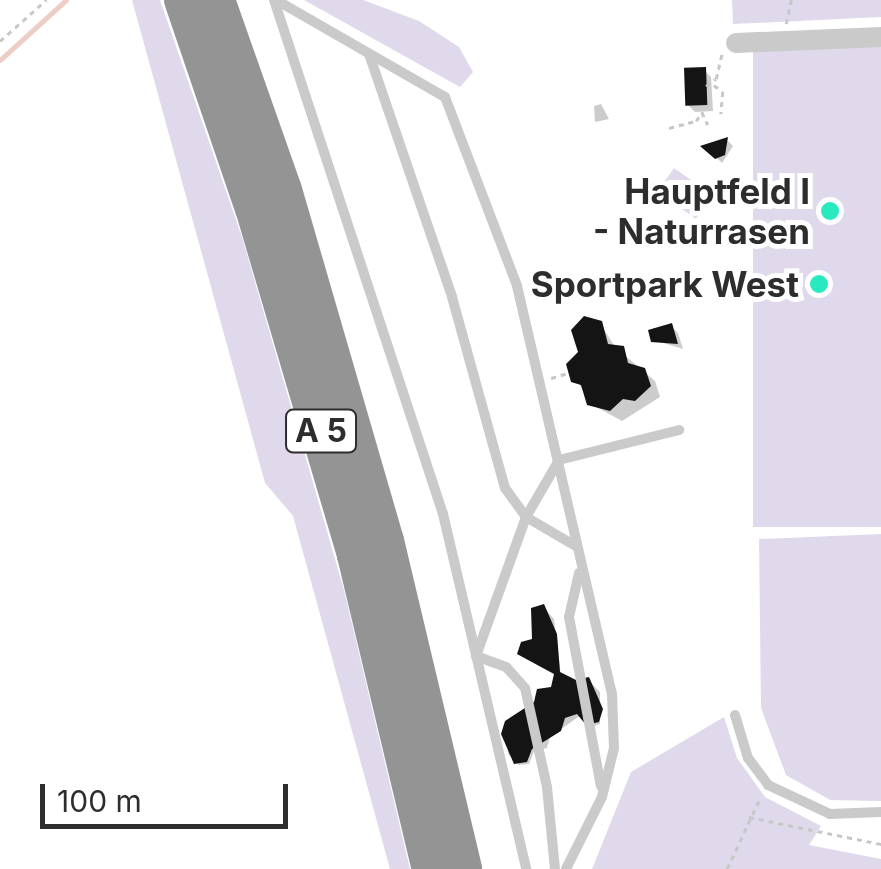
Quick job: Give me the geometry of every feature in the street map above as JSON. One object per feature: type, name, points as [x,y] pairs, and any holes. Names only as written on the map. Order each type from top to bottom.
[{"type":"highway","name":"A 5","points":[[183,0],[254,208],[356,555],[431,869]]},
{"type":"highway","name":"A 5","points":[[216,0],[282,190],[380,523],[463,869]]},
{"type":"street","points":[[732,44],[881,37]]},
{"type":"lane","points":[[275,0],[445,97],[516,286],[612,694],[614,748],[602,797],[566,869]]},
{"type":"lane","points":[[275,0],[443,514],[526,869]]},
{"type":"lane","points":[[370,54],[452,297],[505,488],[526,518],[574,545]]},
{"type":"lane","points":[[476,656],[526,518],[559,460],[679,430]]},
{"type":"lane","points":[[580,568],[569,618],[602,797]]},
{"type":"lane","points":[[476,656],[506,667],[525,688],[555,869]]},
{"type":"lane","points":[[735,715],[748,758],[768,785],[830,814],[881,812]]},
{"type":"path","points":[[0,41],[46,0]]},
{"type":"path","points":[[788,41],[791,0]]},
{"type":"path","points":[[720,114],[722,92],[709,85],[732,44]]},
{"type":"path","points":[[669,128],[696,121],[702,112],[708,125]]},
{"type":"path","points":[[540,381],[568,372]]},
{"type":"path","points":[[726,869],[768,785]]},
{"type":"path","points":[[749,817],[881,844]]},
{"type":"shaded area","points":[[132,0],[160,0],[242,237],[344,590],[410,869],[390,869],[293,516],[265,483]]},
{"type":"shaded area","points":[[304,0],[363,0],[419,21],[459,47],[473,72],[460,87]]},
{"type":"shaded area","points":[[732,0],[881,0],[881,17],[733,24]]},
{"type":"shaded area","name":"Sportpark West","points":[[753,39],[881,39],[881,527],[753,527]]},
{"type":"shaded area","points":[[674,168],[713,195],[696,219],[657,192]]},
{"type":"shaded area","points":[[881,534],[881,801],[830,800],[786,775],[761,708],[759,539]]},
{"type":"shaded area","points":[[724,717],[737,758],[765,797],[821,826],[809,845],[881,859],[881,869],[592,869],[631,772]]},
{"type":"building","points":[[706,67],[707,105],[685,106],[684,68]]},
{"type":"building","points":[[728,137],[725,155],[715,159],[700,146]]},
{"type":"building","points":[[584,316],[602,321],[608,344],[624,346],[628,363],[645,368],[651,386],[635,401],[623,399],[610,411],[587,405],[581,385],[571,382],[566,364],[578,352],[571,330]]},
{"type":"building","points":[[672,323],[678,344],[651,342],[648,330]]},
{"type":"building","points":[[544,604],[557,634],[560,672],[576,680],[589,677],[603,709],[599,722],[586,725],[577,714],[565,718],[561,731],[532,749],[527,762],[514,764],[501,734],[505,721],[534,702],[537,689],[551,687],[554,674],[517,654],[521,642],[532,639],[531,608]]},
{"type":"waterway","points":[[0,60],[66,0]]},
{"type":"place","name":"Hauptfeld I - Naturrasen","points":[[830,211]]},
{"type":"place","name":"Sportpark West","points":[[819,284]]}]
